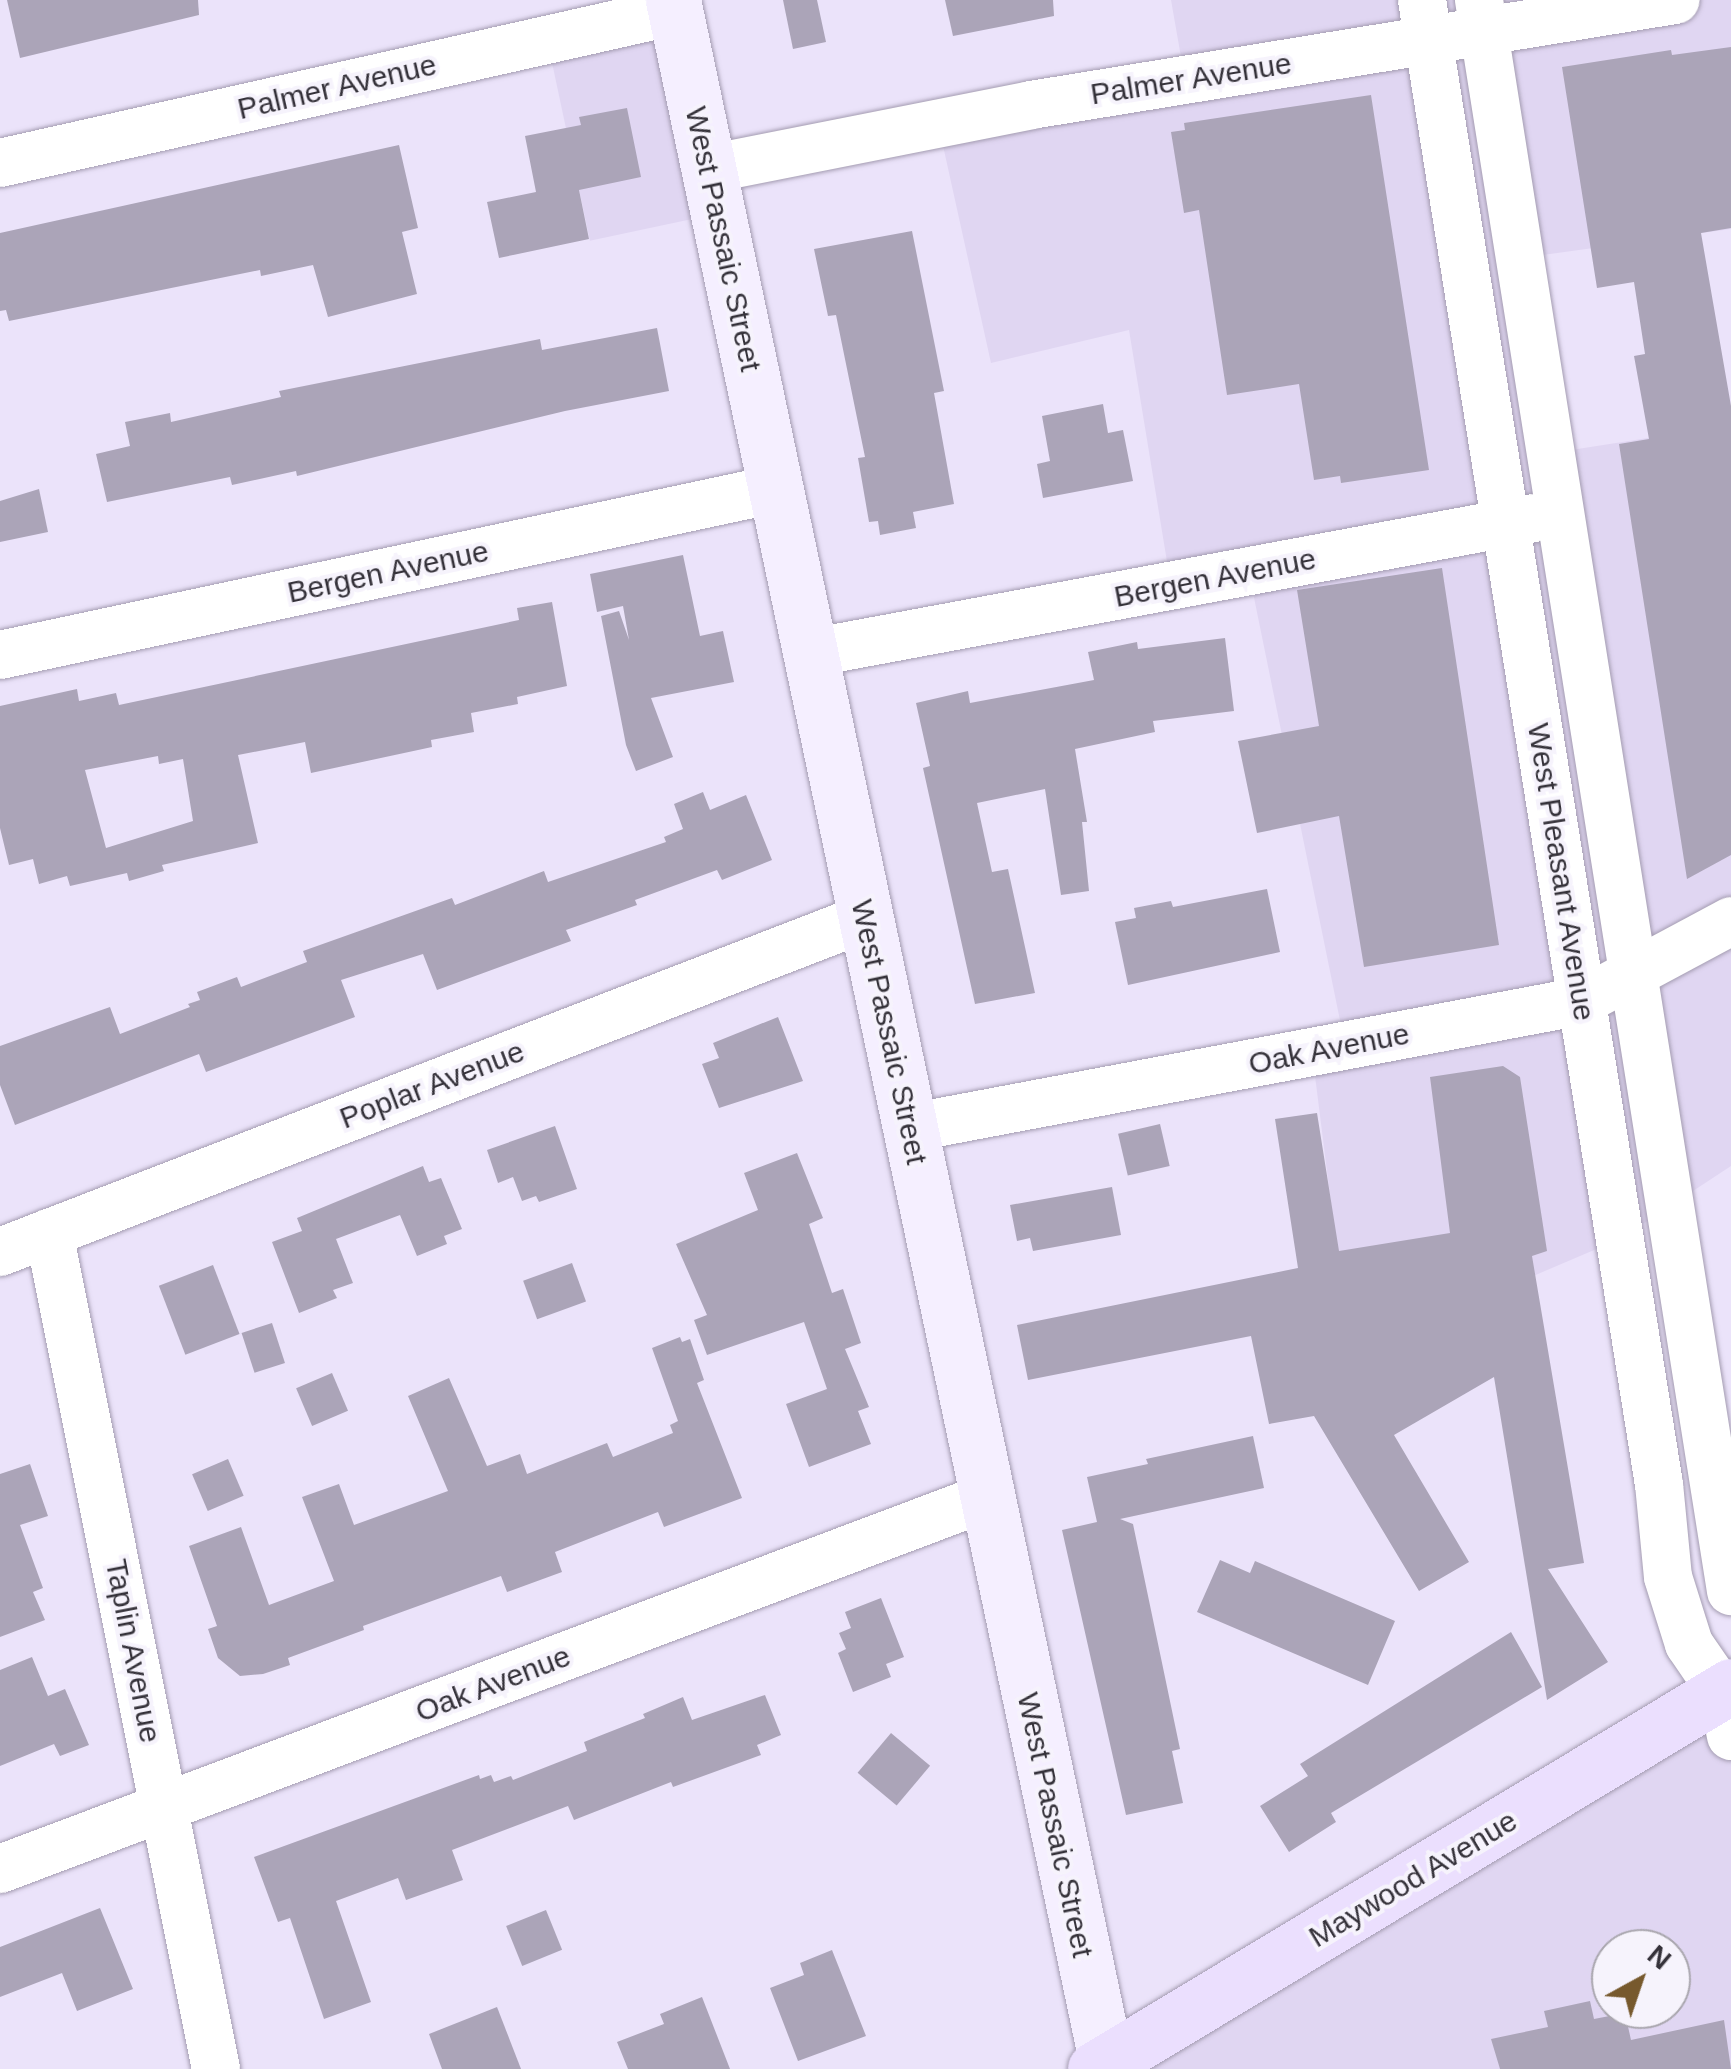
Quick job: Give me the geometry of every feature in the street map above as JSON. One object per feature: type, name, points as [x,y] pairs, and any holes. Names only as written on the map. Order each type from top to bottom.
[{"type":"main road","name":"West Passaic Street","points":[[674,5],[1103,2067]]},
{"type":"main road","name":"Maywood Avenue","points":[[1103,2067],[1729,1691]]},
{"type":"street","name":"Palmer Avenue","points":[[708,169],[1425,20],[1675,0]]},
{"type":"street","name":"Palmer Avenue","points":[[0,163],[674,5]]},
{"type":"street","name":"West Pleasant Avenue","points":[[1481,16],[1731,1591]]},
{"type":"street","name":"West Pleasant Avenue","points":[[1425,20],[1659,1484],[1668,1577],[1689,1644],[1729,1691]]},
{"type":"street","name":"Bergen Avenue","points":[[0,655],[775,489]]},
{"type":"street","name":"Bergen Avenue","points":[[810,653],[1562,513]]},
{"type":"street","name":"Poplar Avenue","points":[[0,1252],[865,918]]},
{"type":"street","name":"Oak Avenue","points":[[909,1128],[1582,1000],[1731,920]]},
{"type":"street","name":"Taplin Avenue","points":[[49,1233],[216,2069]]},
{"type":"street","name":"Oak Avenue","points":[[0,1870],[985,1498]]},
{"type":"shaded area","points":[[1171,0],[1731,0],[1731,229],[1521,258],[1552,453],[1731,425],[1731,1166],[1620,1239],[1350,1354],[1312,1052],[1345,1045],[1249,573],[1171,586],[1129,330],[991,363],[938,123],[1185,80]]},
{"type":"shaded area","points":[[675,11],[718,213],[590,241],[547,38]]},
{"type":"shaded area","points":[[1731,1686],[1731,2069],[1108,2069]]},
{"type":"building","points":[[7,0],[198,0],[199,15],[20,58]]},
{"type":"building","points":[[783,0],[817,0],[826,42],[793,49]]},
{"type":"building","points":[[945,0],[1053,0],[1054,16],[953,36]]},
{"type":"building","points":[[1731,47],[1731,228],[1701,233],[1731,406],[1731,855],[1687,879],[1619,444],[1649,439],[1634,356],[1645,354],[1634,282],[1597,288],[1562,67],[1671,50],[1672,55]]},
{"type":"building","points":[[1371,95],[1429,470],[1341,483],[1340,476],[1314,480],[1299,384],[1227,395],[1199,210],[1184,213],[1171,132],[1185,130],[1184,123]]},
{"type":"building","points":[[627,108],[641,177],[579,190],[589,239],[499,258],[487,202],[536,192],[525,136],[581,125],[579,117]]},
{"type":"building","points":[[399,145],[418,228],[402,232],[417,294],[328,317],[313,265],[261,276],[260,270],[9,321],[6,310],[0,311],[0,233]]},
{"type":"building","points":[[912,231],[944,391],[934,393],[954,504],[913,512],[916,528],[880,535],[878,521],[869,522],[858,458],[865,457],[836,315],[828,316],[814,249]]},
{"type":"building","points":[[657,328],[669,391],[565,411],[297,476],[296,471],[232,485],[230,477],[107,502],[96,454],[130,446],[125,422],[170,413],[171,422],[281,397],[279,391],[540,339],[542,350]]},
{"type":"building","points":[[1103,404],[1108,433],[1123,430],[1133,481],[1043,498],[1037,464],[1050,461],[1042,416]]},
{"type":"building","points":[[39,489],[48,532],[0,542],[0,501]]},
{"type":"building","points":[[683,555],[700,636],[723,631],[734,682],[651,698],[673,757],[636,771],[626,745],[601,616],[619,611],[629,640],[623,606],[597,612],[590,574]]},
{"type":"building","points":[[1442,568],[1499,945],[1364,967],[1339,816],[1257,833],[1238,741],[1319,726],[1297,590]]},
{"type":"building","points":[[552,602],[567,686],[517,697],[518,704],[471,713],[474,732],[431,740],[432,747],[311,773],[305,742],[238,755],[258,843],[162,865],[164,871],[129,881],[127,873],[70,886],[67,876],[39,884],[33,859],[9,865],[0,828],[0,706],[77,689],[79,701],[116,693],[119,705],[519,620],[517,608]],"holes":[[[158,756],[159,764],[183,759],[193,821],[106,848],[85,770]]]},
{"type":"building","points":[[1225,638],[1234,711],[1153,721],[1155,732],[1075,749],[1087,822],[1082,822],[1089,891],[1061,895],[1045,789],[977,803],[992,872],[1008,869],[1035,993],[975,1004],[923,768],[930,766],[916,703],[968,691],[970,703],[1094,680],[1088,652],[1137,642],[1138,649]]},
{"type":"building","points":[[703,792],[710,810],[746,795],[772,860],[722,880],[717,870],[635,900],[637,905],[566,930],[571,941],[437,990],[423,954],[341,980],[355,1017],[206,1072],[199,1054],[15,1125],[0,1085],[0,1046],[110,1007],[120,1034],[190,1007],[188,1004],[200,1000],[197,992],[237,977],[241,987],[307,962],[303,951],[452,898],[455,905],[544,871],[548,882],[666,842],[664,837],[683,829],[674,804]]},
{"type":"building","points":[[1267,889],[1280,952],[1128,985],[1115,922],[1136,918],[1134,908],[1171,901],[1173,907]]},
{"type":"building","points":[[778,1017],[803,1081],[719,1108],[702,1064],[719,1058],[713,1043]]},
{"type":"building","points":[[1503,1066],[1520,1077],[1547,1251],[1532,1256],[1584,1563],[1548,1569],[1608,1662],[1547,1700],[1494,1377],[1394,1435],[1469,1562],[1419,1591],[1314,1416],[1269,1424],[1251,1336],[1028,1380],[1017,1325],[1298,1268],[1275,1119],[1317,1113],[1339,1251],[1450,1233],[1430,1077]]},
{"type":"building","points":[[1160,1124],[1170,1166],[1128,1176],[1118,1134]]},
{"type":"building","points":[[555,1126],[577,1189],[539,1202],[536,1196],[522,1201],[513,1177],[498,1183],[487,1150]]},
{"type":"building","points":[[797,1153],[823,1218],[809,1224],[832,1293],[843,1289],[861,1343],[845,1349],[869,1407],[858,1411],[871,1444],[809,1467],[786,1404],[827,1389],[804,1322],[707,1355],[694,1320],[707,1315],[676,1244],[758,1210],[744,1173]]},
{"type":"building","points":[[423,1166],[429,1182],[441,1178],[462,1229],[444,1236],[447,1244],[417,1256],[400,1215],[336,1239],[353,1283],[333,1290],[337,1298],[299,1313],[272,1242],[302,1231],[297,1218]]},
{"type":"building","points":[[1112,1187],[1121,1235],[1033,1251],[1030,1238],[1017,1241],[1010,1205]]},
{"type":"building","points":[[572,1263],[586,1302],[537,1319],[523,1281]]},
{"type":"building","points":[[213,1265],[240,1334],[185,1355],[159,1286]]},
{"type":"building","points":[[272,1323],[285,1363],[255,1373],[242,1333]]},
{"type":"building","points":[[680,1337],[682,1342],[690,1339],[704,1380],[697,1383],[742,1498],[664,1527],[658,1512],[555,1552],[562,1572],[507,1592],[501,1576],[363,1626],[364,1630],[288,1658],[290,1665],[263,1674],[240,1676],[218,1658],[208,1629],[217,1626],[189,1546],[241,1527],[269,1605],[334,1581],[302,1497],[339,1484],[354,1525],[448,1491],[408,1396],[449,1378],[487,1466],[520,1454],[527,1474],[607,1443],[613,1457],[673,1433],[670,1425],[678,1421],[652,1348]]},
{"type":"building","points":[[332,1373],[348,1411],[312,1426],[296,1388]]},
{"type":"building","points":[[1253,1436],[1264,1488],[1120,1519],[1133,1524],[1180,1749],[1172,1751],[1183,1803],[1126,1815],[1062,1530],[1097,1522],[1087,1477],[1148,1464],[1146,1459]]},
{"type":"building","points":[[228,1459],[244,1496],[208,1511],[192,1474]]},
{"type":"building","points":[[30,1464],[48,1516],[20,1525],[43,1588],[33,1592],[45,1620],[0,1637],[0,1474]]},
{"type":"building","points":[[1220,1560],[1250,1573],[1255,1561],[1395,1621],[1368,1685],[1197,1612]]},
{"type":"building","points":[[881,1598],[904,1657],[886,1664],[891,1677],[853,1692],[838,1653],[846,1649],[839,1633],[851,1628],[845,1612]]},
{"type":"building","points":[[1511,1632],[1542,1687],[1331,1813],[1336,1822],[1289,1852],[1260,1806],[1308,1776],[1300,1764]]},
{"type":"building","points":[[32,1657],[48,1696],[65,1689],[89,1745],[60,1756],[54,1744],[0,1766],[0,1670]]},
{"type":"building","points":[[765,1695],[781,1735],[757,1745],[761,1755],[673,1787],[671,1782],[574,1820],[568,1806],[452,1850],[463,1880],[406,1900],[398,1878],[336,1901],[371,2002],[324,2019],[290,1918],[278,1922],[254,1857],[479,1775],[480,1779],[491,1775],[494,1782],[511,1776],[513,1780],[587,1751],[584,1742],[645,1718],[643,1714],[683,1697],[692,1720]]},
{"type":"building","points":[[891,1733],[930,1766],[897,1806],[858,1773]]},
{"type":"building","points":[[100,1908],[133,1989],[77,2011],[62,1973],[0,1997],[0,1947]]},
{"type":"building","points":[[546,1910],[562,1950],[522,1966],[506,1926]]},
{"type":"building","points":[[832,1950],[866,2036],[798,2061],[770,1988],[804,1975],[800,1963]]},
{"type":"building","points":[[702,1997],[730,2069],[628,2069],[617,2042],[664,2024],[660,2014]]},
{"type":"building","points":[[1590,2001],[1591,2029],[1629,2029],[1631,2040],[1724,2020],[1731,2069],[1500,2069],[1491,2039],[1548,2027],[1544,2011]]},
{"type":"building","points":[[497,2007],[521,2069],[442,2069],[429,2034]]}]
